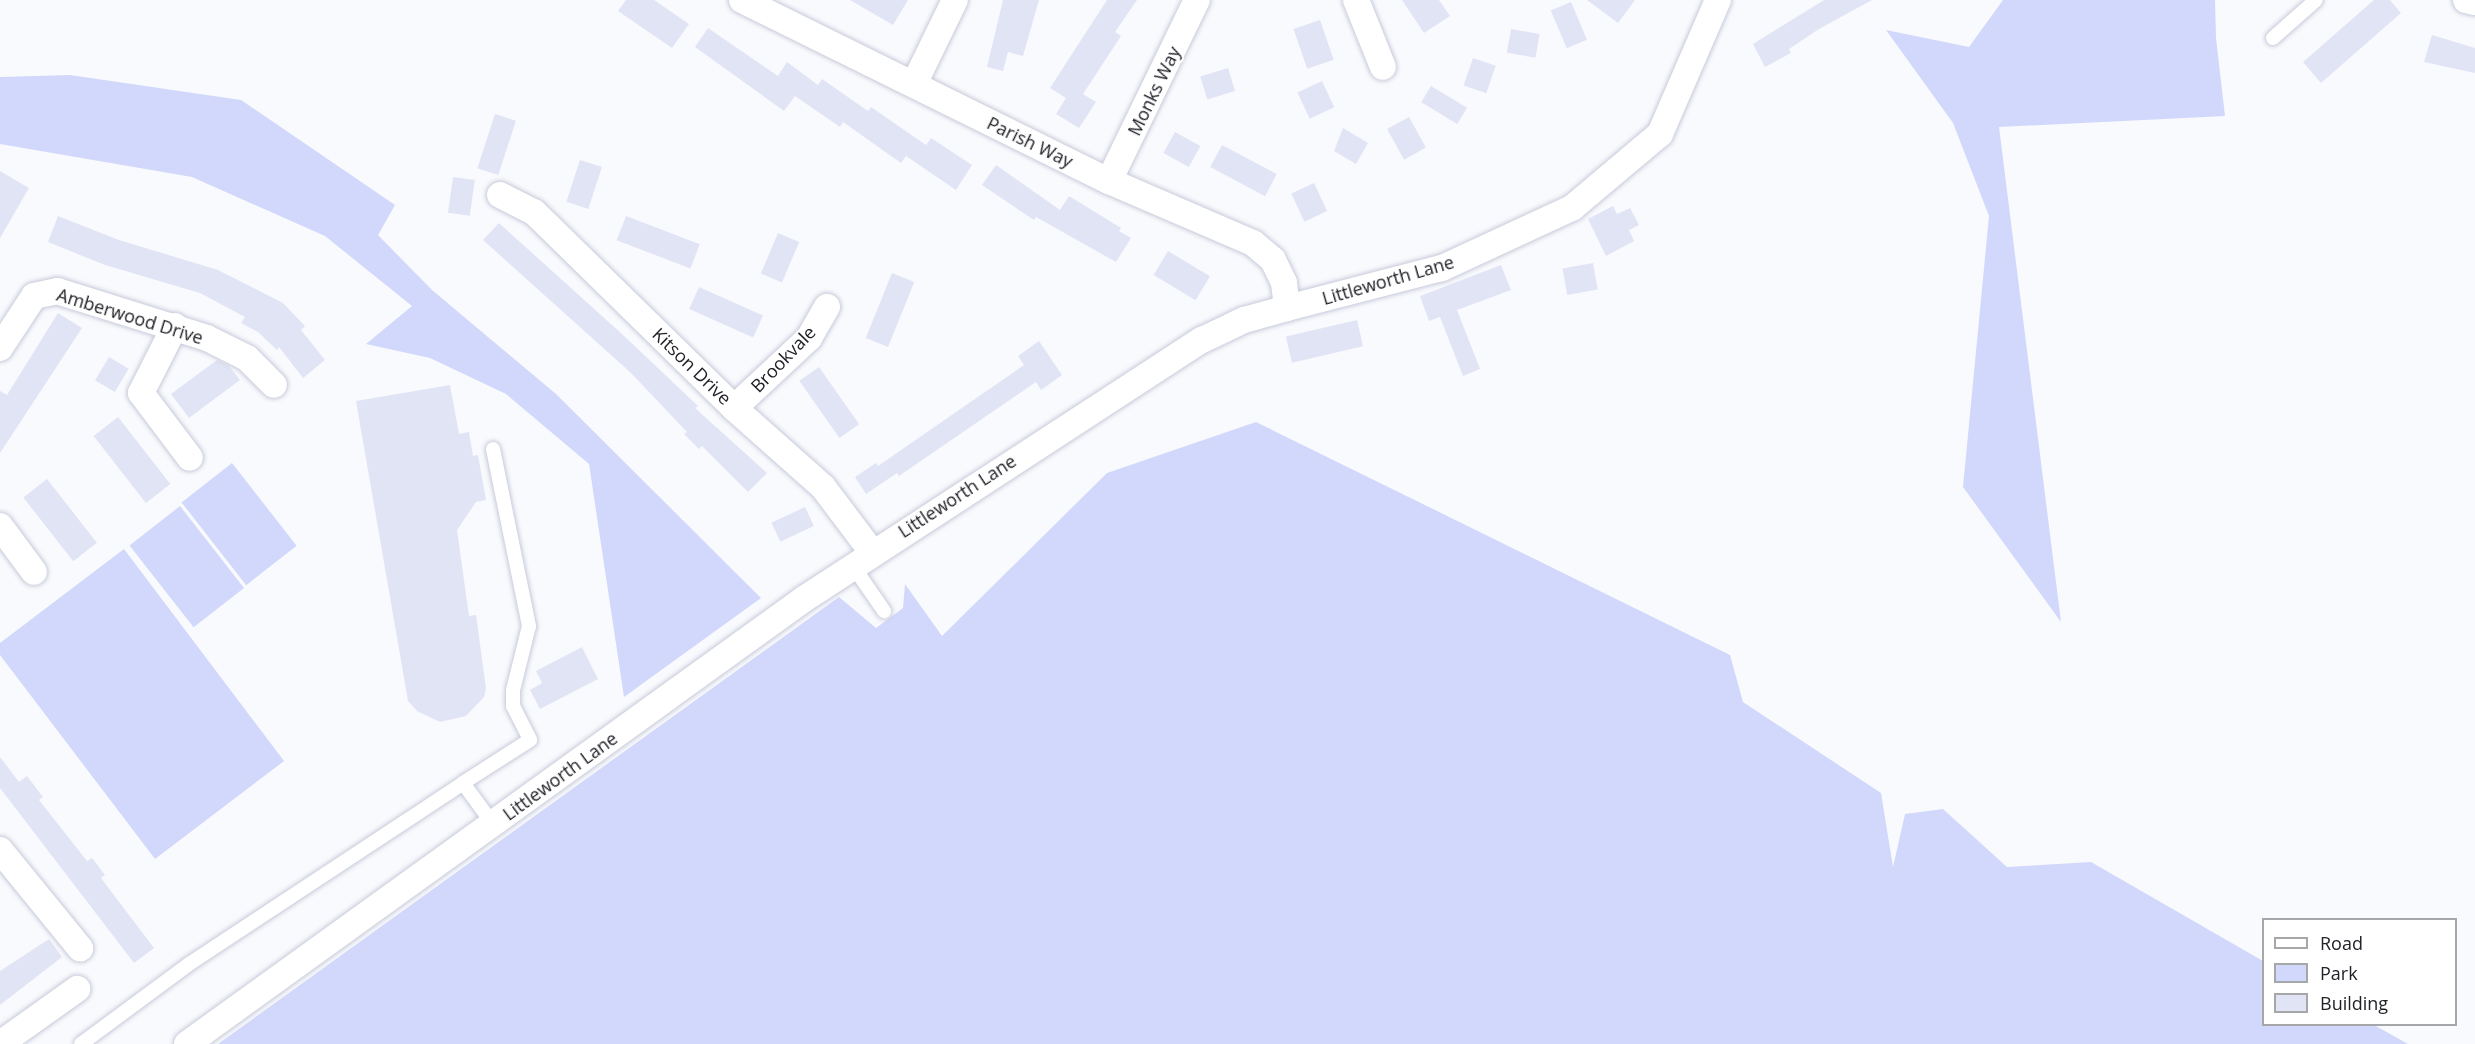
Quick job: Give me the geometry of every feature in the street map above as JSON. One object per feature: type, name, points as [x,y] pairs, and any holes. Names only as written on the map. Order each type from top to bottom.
[{"type":"street","name":"Parish Way","points":[[742,0],[1109,181],[1253,243],[1273,260],[1284,283],[1287,308]]},
{"type":"street","points":[[914,84],[955,0]]},
{"type":"street","name":"Monks Way","points":[[1109,181],[1197,0]]},
{"type":"street","points":[[1356,0],[1383,67]]},
{"type":"street","name":"Littleworth Lane","points":[[187,1044],[862,559],[1202,339],[1244,320],[1442,268],[1572,208],[1660,134],[1718,0]]},
{"type":"street","points":[[2466,0],[2475,2]]},
{"type":"street","name":"Kitson Drive","points":[[500,195],[534,212],[734,408],[823,488],[862,559]]},
{"type":"street","name":"Amberwood Drive","points":[[0,348],[34,296],[42,292],[57,291],[175,326],[247,358],[274,385]]},
{"type":"street","name":"Brookvale","points":[[734,408],[808,338],[827,307]]},
{"type":"street","points":[[175,326],[141,393],[190,458]]},
{"type":"street","points":[[2,535],[34,572]]},
{"type":"street","points":[[0,850],[80,948]]},
{"type":"street","points":[[0,1044],[77,989]]},
{"type":"lane","points":[[2273,38],[2316,0]]},
{"type":"lane","points":[[81,1044],[189,964],[530,740],[513,706],[513,690],[529,626],[493,449]]},
{"type":"lane","points":[[862,559],[884,611]]},
{"type":"lane","points":[[463,783],[493,824]]},
{"type":"green space","points":[[2003,0],[2215,0],[2216,38],[2225,116],[1999,127],[2061,622],[1963,487],[1989,216],[1953,123],[1886,30],[1969,47]]},
{"type":"green space","points":[[70,75],[241,100],[395,205],[378,235],[432,290],[556,394],[761,598],[624,697],[589,464],[506,394],[430,358],[366,344],[412,306],[325,236],[192,177],[0,144],[0,77]]},
{"type":"green space","points":[[1256,422],[1730,655],[1743,702],[1881,793],[1893,867],[1905,814],[1943,809],[2007,867],[2091,862],[2262,960],[2262,1026],[2376,1026],[2408,1044],[218,1044],[839,597],[876,628],[903,608],[905,584],[942,636],[1107,473]]},
{"type":"green space","points":[[232,463],[297,546],[246,585],[182,502]]},
{"type":"green space","points":[[180,506],[244,588],[194,627],[130,545]]},
{"type":"green space","points":[[124,549],[284,761],[155,859],[0,655],[0,643]]},
{"type":"building","points":[[626,0],[654,0],[689,24],[672,48],[618,11]]},
{"type":"building","points":[[850,0],[908,0],[893,25]]},
{"type":"building","points":[[1003,0],[1039,0],[1023,56],[1008,52],[1003,71],[987,67]]},
{"type":"building","points":[[1107,0],[1137,0],[1115,32],[1121,36],[1083,94],[1096,102],[1079,128],[1056,114],[1066,98],[1050,88]]},
{"type":"building","points":[[1402,0],[1439,0],[1450,16],[1424,33]]},
{"type":"building","points":[[1587,0],[1635,0],[1618,23]]},
{"type":"building","points":[[1824,0],[1872,0],[1819,29],[1789,49],[1791,53],[1765,67],[1753,44]]},
{"type":"building","points":[[2374,0],[2390,0],[2401,13],[2321,83],[2303,62]]},
{"type":"building","points":[[1571,2],[1587,40],[1567,48],[1551,11]]},
{"type":"building","points":[[1320,20],[1334,60],[1307,69],[1294,29]]},
{"type":"building","points":[[708,28],[778,76],[787,62],[818,85],[822,79],[868,111],[871,107],[926,145],[931,138],[972,165],[956,190],[906,156],[901,163],[843,122],[840,127],[795,96],[784,111],[695,47]]},
{"type":"building","points":[[1511,29],[1540,34],[1535,58],[1507,53]]},
{"type":"building","points":[[2432,35],[2475,48],[2475,73],[2424,62]]},
{"type":"building","points":[[1473,58],[1496,66],[1486,93],[1464,85]]},
{"type":"building","points":[[1228,68],[1235,91],[1207,99],[1200,76]]},
{"type":"building","points":[[1322,81],[1334,107],[1310,119],[1298,92]]},
{"type":"building","points":[[1431,86],[1467,108],[1457,124],[1421,102]]},
{"type":"building","points":[[495,114],[516,121],[498,175],[477,168]]},
{"type":"building","points":[[1409,117],[1426,148],[1404,160],[1387,129]]},
{"type":"building","points":[[1343,128],[1368,143],[1356,164],[1334,151]]},
{"type":"building","points":[[1175,132],[1200,146],[1189,167],[1163,153]]},
{"type":"building","points":[[1222,145],[1277,174],[1265,196],[1210,167]]},
{"type":"building","points":[[580,160],[602,167],[588,209],[566,202]]},
{"type":"building","points":[[996,165],[1060,210],[1069,196],[1121,228],[1119,231],[1131,238],[1116,262],[1036,217],[1034,220],[982,185]]},
{"type":"building","points":[[0,171],[29,188],[0,238]]},
{"type":"building","points":[[453,177],[475,180],[470,216],[448,213]]},
{"type":"building","points":[[1314,183],[1327,211],[1304,222],[1291,194]]},
{"type":"building","points":[[1613,206],[1617,214],[1630,208],[1639,225],[1629,230],[1634,241],[1606,256],[1588,219]]},
{"type":"building","points":[[58,216],[119,240],[218,270],[283,303],[305,326],[301,330],[325,360],[303,378],[279,347],[277,350],[258,332],[241,323],[245,317],[200,293],[105,265],[48,242]]},
{"type":"building","points":[[626,216],[700,244],[690,269],[617,240]]},
{"type":"building","points":[[499,223],[623,335],[698,406],[695,408],[767,473],[748,492],[702,446],[699,449],[684,434],[687,432],[630,372],[483,240]]},
{"type":"building","points":[[778,233],[799,242],[782,282],[761,274]]},
{"type":"building","points":[[1168,251],[1210,276],[1196,300],[1154,275]]},
{"type":"building","points":[[1593,263],[1598,290],[1567,295],[1562,268]]},
{"type":"building","points":[[1501,265],[1511,290],[1457,310],[1480,369],[1463,376],[1440,317],[1429,321],[1420,296]]},
{"type":"building","points":[[892,273],[914,282],[888,347],[866,338]]},
{"type":"building","points":[[699,287],[763,315],[753,337],[689,309]]},
{"type":"building","points":[[58,313],[82,328],[0,453],[0,391],[7,395]]},
{"type":"building","points":[[1357,320],[1363,346],[1292,363],[1286,336]]},
{"type":"building","points":[[1039,341],[1062,375],[1041,390],[1036,382],[899,476],[897,473],[866,494],[855,477],[876,463],[878,466],[1024,365],[1018,356]]},
{"type":"building","points":[[109,357],[129,369],[115,392],[95,380]]},
{"type":"building","points":[[217,360],[229,366],[240,380],[189,418],[171,394]]},
{"type":"building","points":[[819,367],[859,424],[839,438],[799,381]]},
{"type":"building","points":[[450,385],[459,434],[469,432],[473,456],[478,455],[486,500],[476,502],[457,530],[469,616],[476,615],[486,688],[484,697],[466,716],[440,722],[417,711],[408,701],[356,401]]},
{"type":"building","points":[[118,417],[170,484],[146,503],[94,436]]},
{"type":"building","points":[[47,479],[97,543],[73,561],[23,497]]},
{"type":"building","points":[[805,507],[814,526],[780,542],[771,523]]},
{"type":"building","points":[[582,647],[598,679],[540,709],[530,690],[542,683],[536,671]]},
{"type":"building","points":[[0,757],[19,782],[27,776],[43,797],[39,800],[87,861],[92,858],[105,875],[101,878],[154,948],[134,963],[0,788]]},
{"type":"building","points":[[49,939],[62,957],[0,1005],[0,971]]}]
